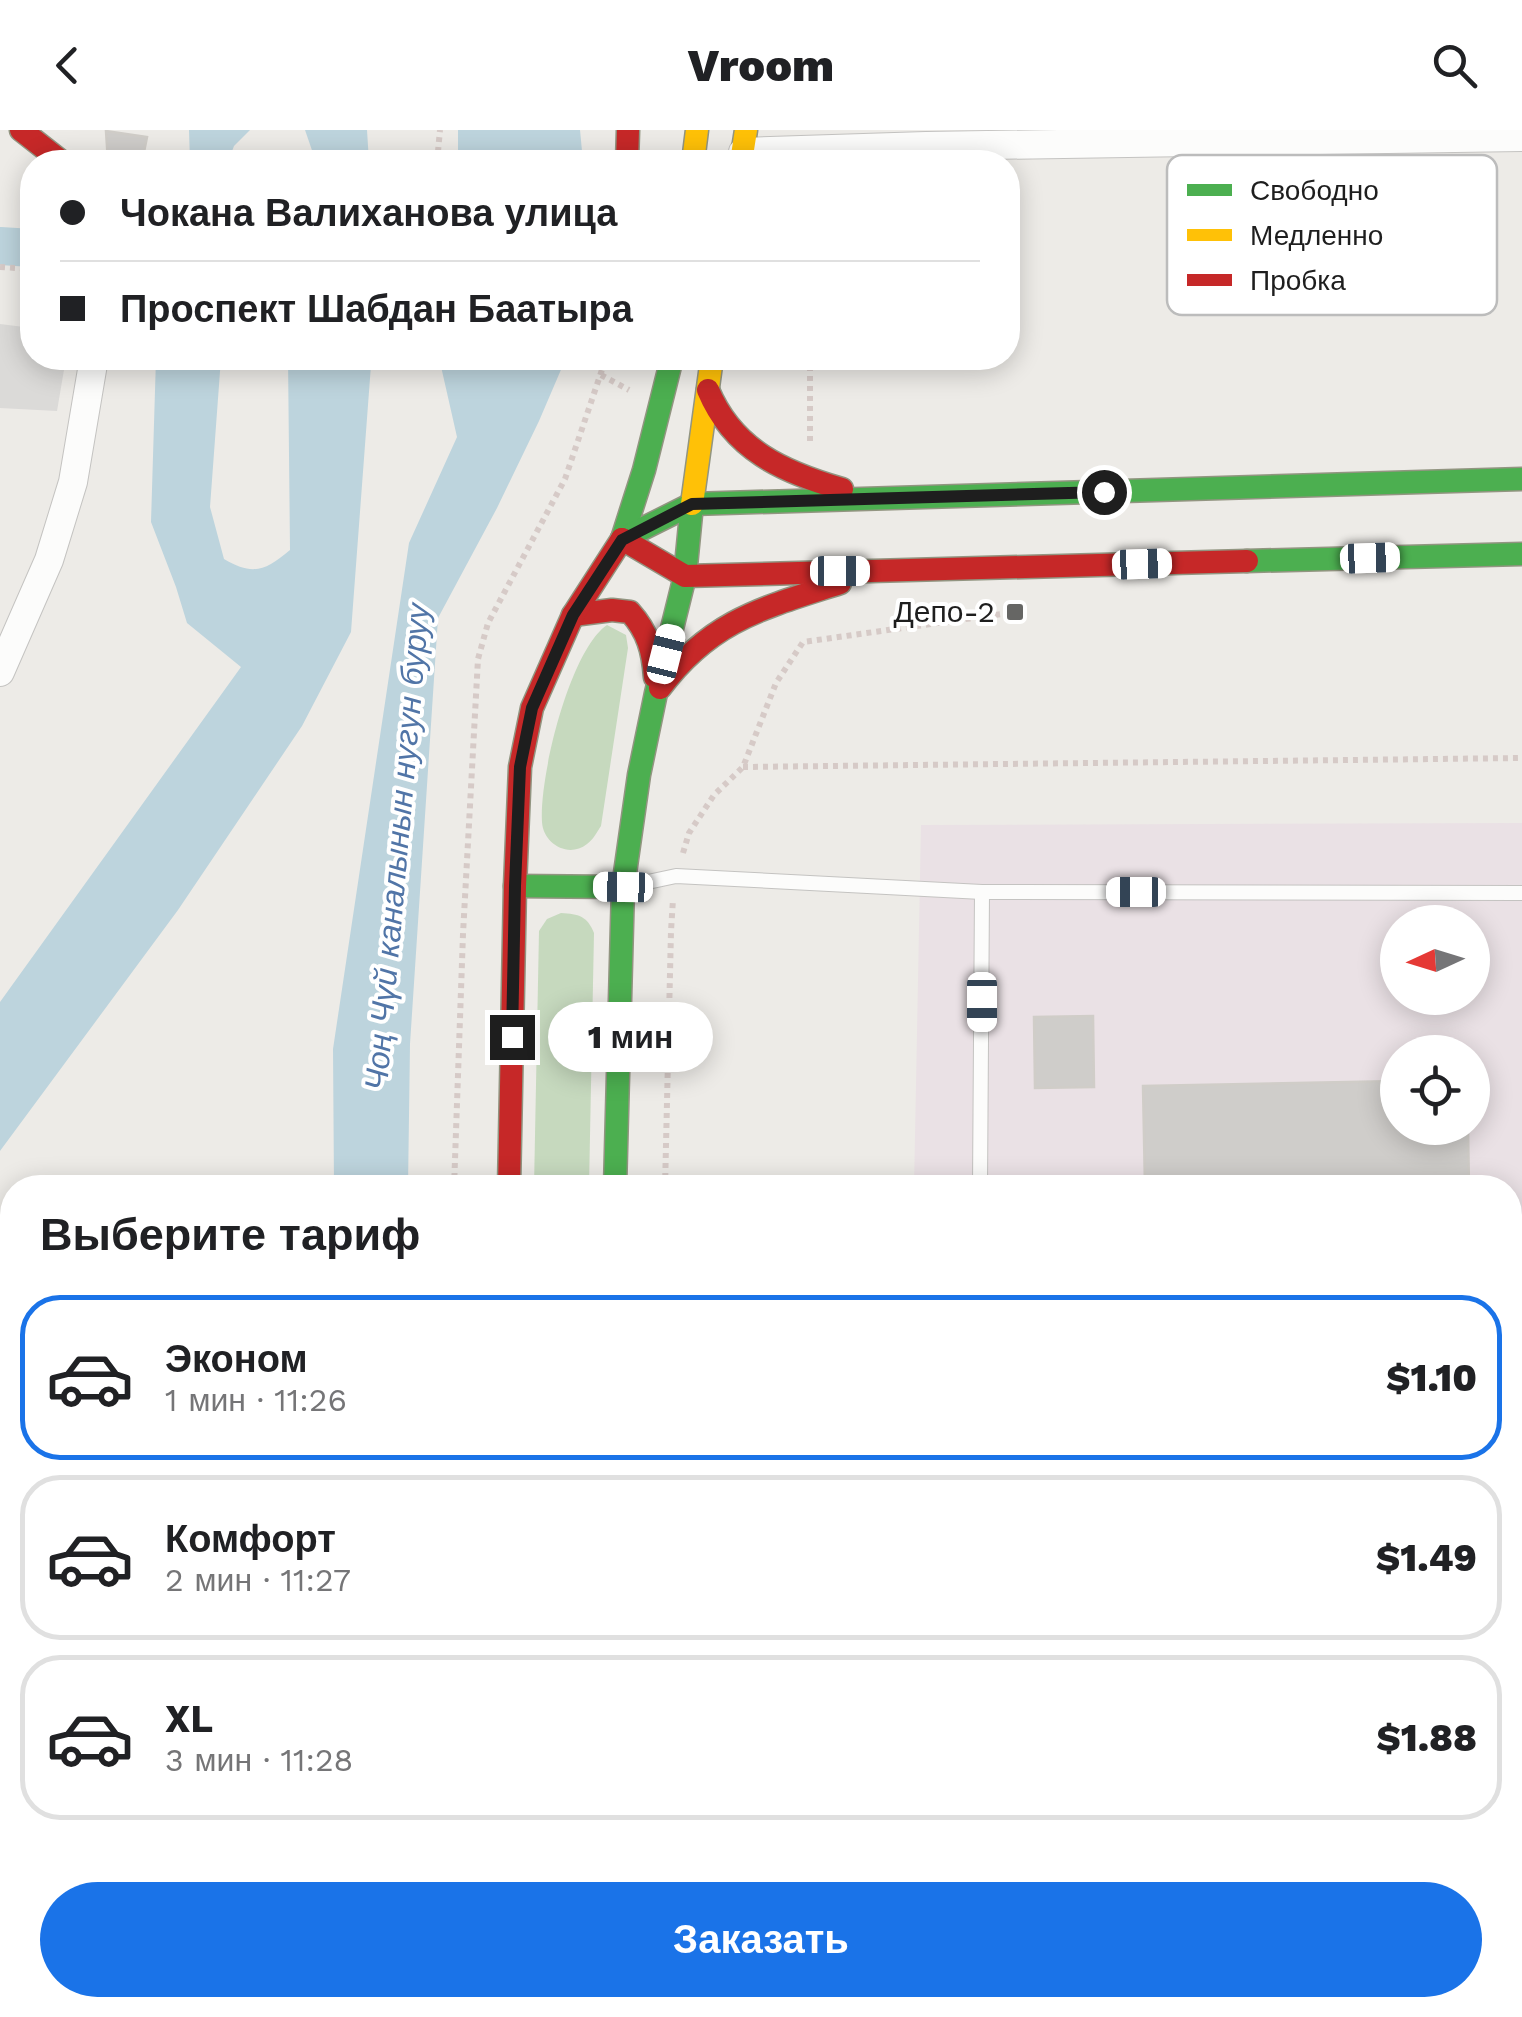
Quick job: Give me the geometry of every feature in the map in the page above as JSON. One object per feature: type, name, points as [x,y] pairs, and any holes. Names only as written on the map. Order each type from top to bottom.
[{"type":"main road","points":[[21,130],[47,150]]},
{"type":"main road","points":[[510,1175],[520,767],[532,708],[573,615],[622,540],[669,370]]},
{"type":"main road","points":[[615,1175],[623,887],[656,692],[685,576],[710,370]]},
{"type":"main road","points":[[708,390],[724,422],[750,448],[776,466],[808,480],[876,499]]},
{"type":"main road","points":[[622,540],[692,504],[1522,479]]},
{"type":"main road","points":[[622,540],[685,576],[1522,554]]},
{"type":"main road","points":[[656,692],[682,659],[730,623],[874,571]]},
{"type":"main road","points":[[573,615],[630,612],[645,627],[653,650],[656,692]]},
{"type":"main road","points":[[515,886],[623,887]]},
{"type":"street","points":[[744,148],[1522,138]]},
{"type":"street","points":[[0,672],[49,560],[73,482],[92,370]]},
{"type":"lane","points":[[623,887],[676,876],[982,892],[1522,894]]},
{"type":"lane","points":[[980,1175],[982,892]]},
{"type":"path","points":[[810,370],[810,449]]},
{"type":"path","points":[[601,375],[635,393]]},
{"type":"path","points":[[665,1175],[671,930],[676,876],[689,833],[714,794],[744,767],[776,684],[803,642],[1016,612]]},
{"type":"path","points":[[744,767],[1522,758]]},
{"type":"shaded area","points":[[0,324],[20,326],[20,370],[64,370],[57,411],[0,408]]},
{"type":"shaded area","points":[[1522,823],[1522,1175],[914,1175],[921,825]]},
{"type":"green space","points":[[607,625],[626,635],[628,648],[601,826],[587,844],[565,849],[552,842],[543,830],[542,802],[551,746],[581,660]]},
{"type":"green space","points":[[561,913],[573,914],[582,917],[594,933],[589,1175],[534,1175],[539,931],[547,919]]},
{"type":"water","points":[[189,130],[250,130],[232,150],[190,150]]},
{"type":"water","points":[[305,130],[367,130],[368,150],[312,150]]},
{"type":"water","points":[[458,130],[580,130],[582,150],[458,150]]},
{"type":"water","points":[[156,370],[220,370],[210,507],[224,559],[243,568],[258,569],[290,550],[288,370],[371,370],[351,632],[302,726],[178,910],[0,1151],[0,1002],[241,667],[187,623],[151,522]]},
{"type":"water","name":"Чоң Чүй каналынын нугун буруу","points":[[442,370],[561,370],[497,508],[438,618],[410,1044],[408,1175],[334,1175],[333,1049],[409,543],[457,437]]},
{"type":"building","points":[[106,131],[147,137],[144,150],[107,150]]},
{"type":"building","points":[[1093,1016],[1094,1087],[1035,1088],[1034,1017]]},
{"type":"building","points":[[1380,1081],[1380,1145],[1468,1145],[1469,1175],[1145,1175],[1143,1086]]},
{"type":"waterway","points":[[0,246],[20,247]]},
{"type":"traffic: fast","points":[[622,539],[669,370]]},
{"type":"traffic: fast","points":[[622,539],[692,504],[1522,479]]},
{"type":"traffic: fast","points":[[615,1175],[623,887],[639,775],[685,576],[692,504]]},
{"type":"traffic: fast","points":[[1247,561],[1522,554]]},
{"type":"traffic: fast","points":[[515,886],[623,887]]},
{"type":"traffic: slow","points":[[694,150],[697,130]]},
{"type":"traffic: slow","points":[[743,150],[746,130]]},
{"type":"traffic: slow","points":[[692,504],[710,370]]},
{"type":"traffic: jam","points":[[21,130],[47,150]]},
{"type":"traffic: jam","points":[[627,150],[628,130]]},
{"type":"traffic: jam","points":[[708,390],[731,428],[762,456],[800,475],[842,489]]},
{"type":"traffic: jam","points":[[622,539],[685,576],[1247,561]]},
{"type":"traffic: jam","points":[[509,1175],[520,767],[532,708],[573,615],[622,539]]},
{"type":"traffic: jam","points":[[660,688],[679,665],[719,631],[763,609],[840,583]]},
{"type":"traffic: jam","points":[[573,615],[630,612],[648,642],[655,677]]},
{"type":"place","name":"Депо-2","points":[[1015,612]]},
{"type":"route","points":[[512,1037],[520,767],[532,708],[573,615],[622,540],[692,504],[1104,492]]}]
